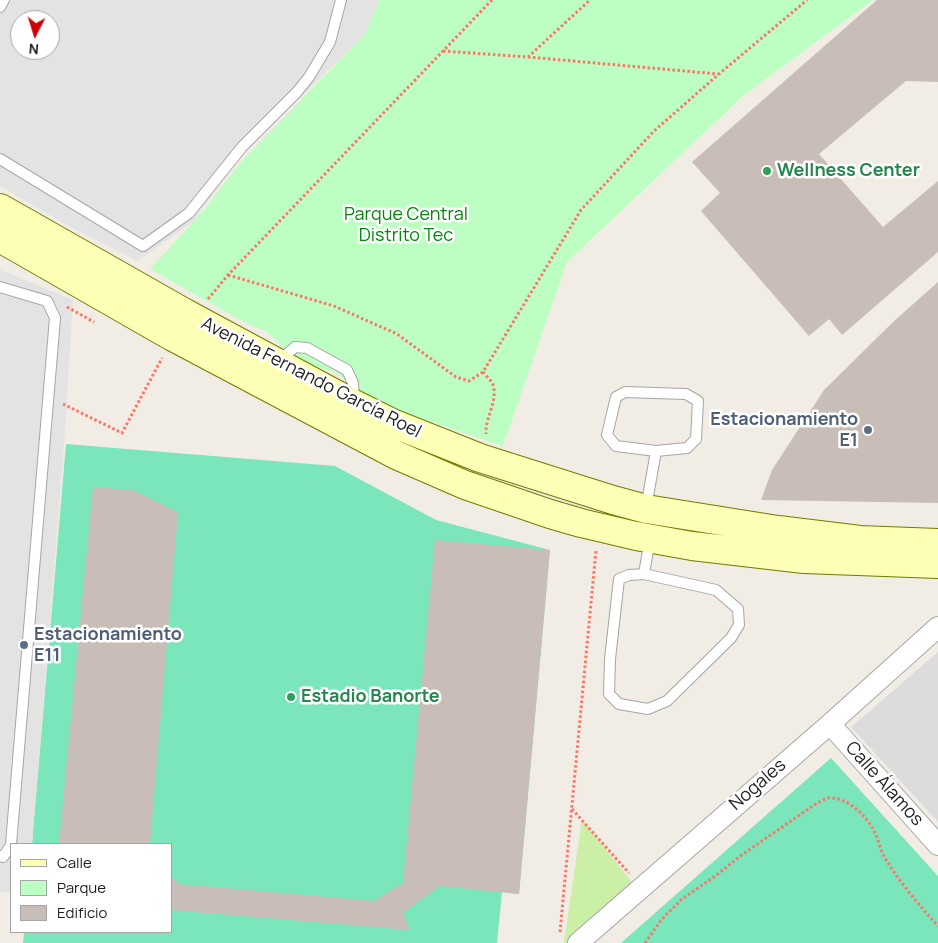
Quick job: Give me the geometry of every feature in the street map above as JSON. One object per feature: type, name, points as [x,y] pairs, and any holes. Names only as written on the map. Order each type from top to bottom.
[{"type":"street","name":"Avenida Fernando García Roel","points":[[0,208],[354,404],[392,423],[480,458],[646,509],[708,520],[824,536],[860,540],[938,543]]},
{"type":"street","name":"Avenida Fernando García Roel","points":[[0,238],[173,337],[396,455],[465,485],[550,514],[598,527],[651,538],[748,554],[804,559],[938,564]]},
{"type":"street","name":"Nogales","points":[[578,943],[830,724],[938,627]]},
{"type":"street","name":"Calle Álamos","points":[[830,724],[938,845]]},
{"type":"lane","points":[[0,7],[4,0]]},
{"type":"lane","points":[[0,159],[143,246],[189,213],[242,147],[298,92],[309,78],[330,42],[342,0]]},
{"type":"lane","points":[[0,287],[47,302],[55,318],[11,843]]},
{"type":"lane","points":[[626,392],[686,394],[698,401],[696,439],[687,448],[656,450],[616,446],[607,435],[616,397],[626,392]]},
{"type":"lane","points":[[646,509],[656,450]]},
{"type":"lane","points":[[644,574],[651,538]]},
{"type":"lane","points":[[644,574],[716,590],[738,609],[739,625],[731,638],[667,701],[648,709],[619,704],[609,694],[610,659],[619,579],[629,575],[644,574]]},
{"type":"lane","points":[[0,856],[3,857],[10,846]]},
{"type":"path","points":[[492,0],[228,275],[334,306],[397,334],[456,377],[469,381],[483,372],[581,210],[654,131],[807,0]]},
{"type":"path","points":[[528,57],[590,0]]},
{"type":"path","points":[[443,51],[719,74]]},
{"type":"path","points":[[52,312],[66,307],[101,326]]},
{"type":"path","points":[[49,397],[122,433],[173,337]]},
{"type":"path","points":[[483,372],[493,384],[493,401],[488,414],[486,437]]},
{"type":"path","points":[[560,933],[598,527]]},
{"type":"path","points":[[645,943],[661,920],[682,899],[750,849],[817,803],[828,798],[854,806],[868,818],[884,857],[907,890],[938,926]]},
{"type":"path","points":[[572,808],[641,887]]},
{"type":"shaded area","points":[[0,0],[379,0],[365,34],[240,156],[193,222],[137,261],[65,224],[0,186]]},
{"type":"shaded area","name":"Estacionamiento E11","points":[[0,270],[73,300],[64,445],[32,843],[10,843],[10,893],[0,892]]},
{"type":"shaded area","points":[[938,652],[938,822],[851,727]]},
{"type":"green space","name":"Parque Central Distrito Tec","points":[[379,0],[873,0],[744,95],[567,262],[503,446],[378,404],[335,372],[301,363],[267,332],[244,322],[150,269],[205,209],[239,164],[365,34]]},
{"type":"green space","name":"Estadio Banorte","points":[[66,444],[335,466],[436,520],[550,550],[519,894],[502,892],[497,943],[23,943],[24,933],[172,933],[172,843],[32,843]]},
{"type":"green space","points":[[831,758],[938,876],[938,943],[621,943]]},
{"type":"green space","points":[[582,819],[633,884],[564,943]]},
{"type":"building","name":"Wellness Center","points":[[877,0],[938,0],[938,82],[906,81],[819,154],[883,227],[938,181],[938,252],[842,335],[829,319],[809,336],[701,211],[720,193],[692,162]]},
{"type":"building","name":"Estacionamiento E1","points":[[938,282],[938,503],[761,500],[772,470],[824,390],[893,322]]},
{"type":"building","points":[[93,487],[133,490],[178,512],[150,843],[59,843]]},
{"type":"building","points":[[435,540],[550,550],[519,894],[440,886],[403,913],[410,930],[172,910],[172,878],[179,884],[374,901],[403,883]]},
{"type":"place","name":"Wellness Center","points":[[767,171]]},
{"type":"place","name":"Estacionamiento E1","points":[[868,430]]},
{"type":"place","name":"Estacionamiento E11","points":[[24,645]]},
{"type":"place","name":"Estadio Banorte","points":[[291,697]]}]
